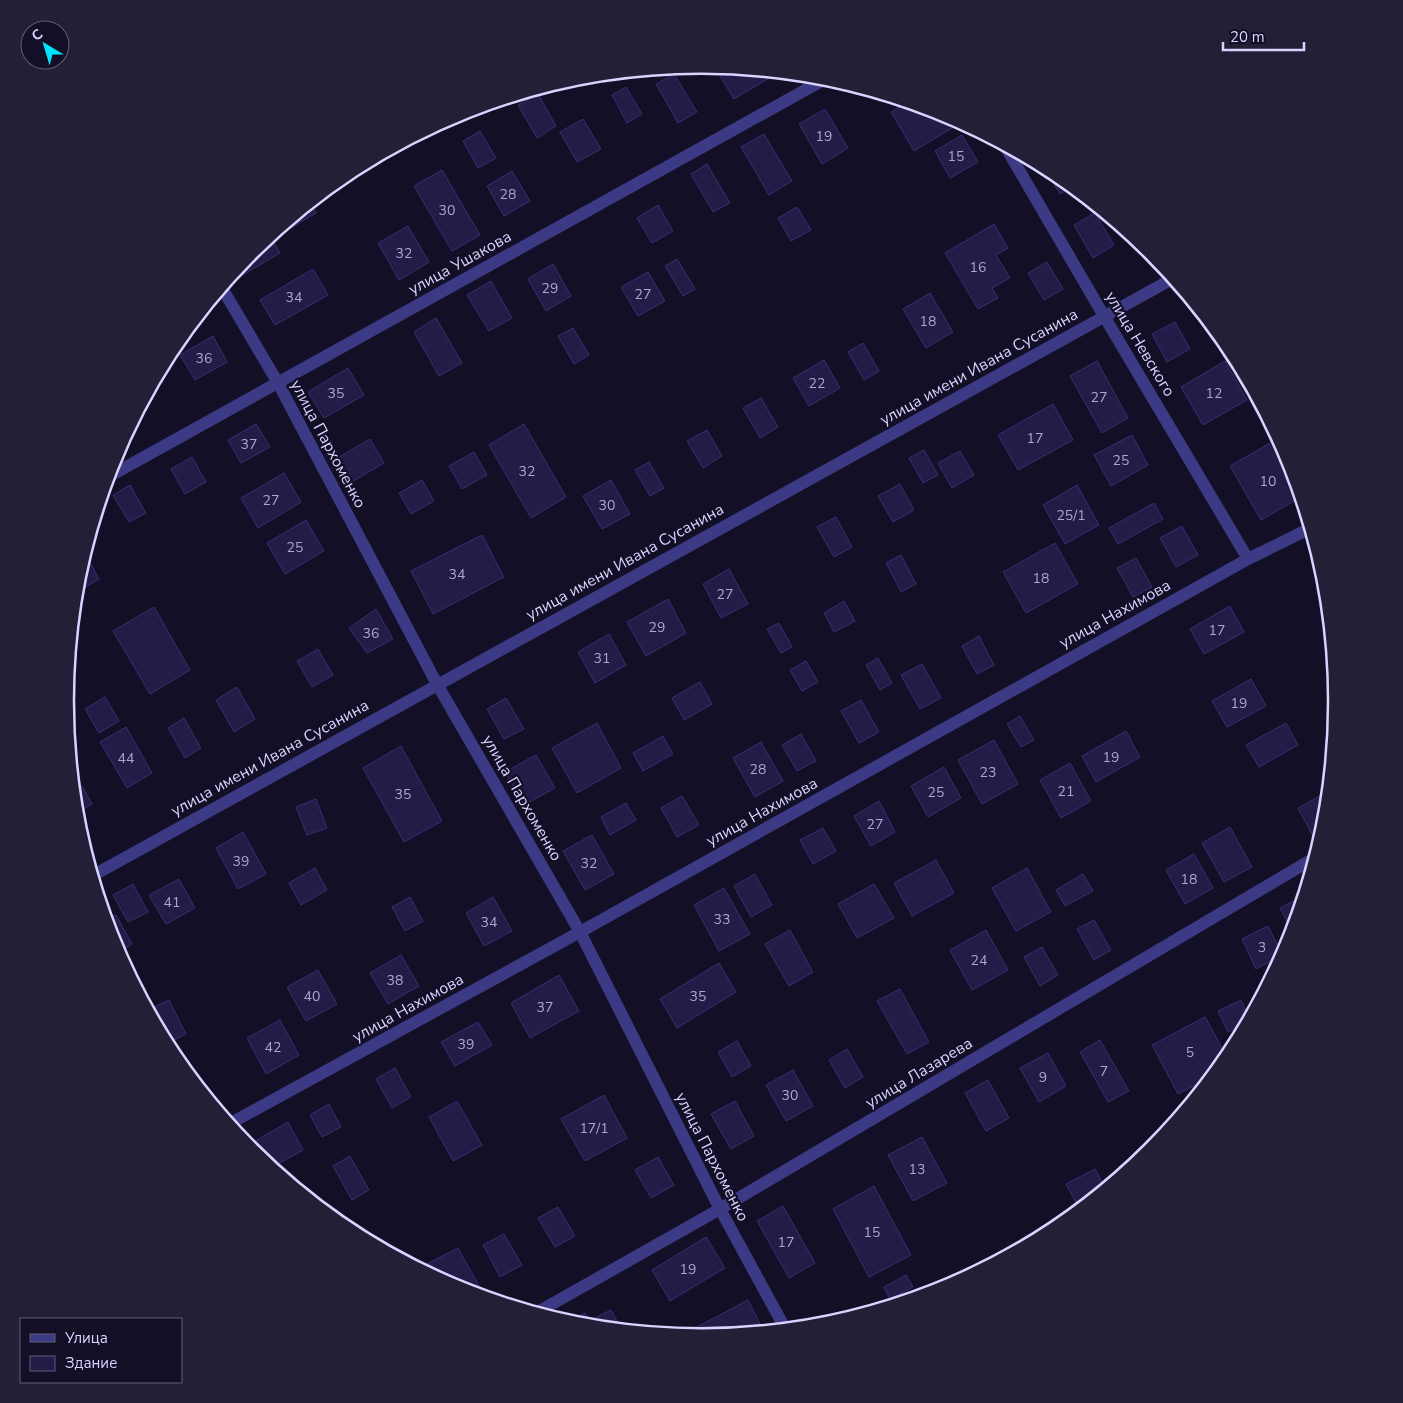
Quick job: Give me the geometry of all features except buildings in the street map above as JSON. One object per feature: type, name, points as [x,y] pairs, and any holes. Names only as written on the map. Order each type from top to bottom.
[{"type":"street","name":"улица Ушакова","points":[[118,471],[815,85]]},
{"type":"street","name":"улица Невского","points":[[1011,156],[1248,559]]},
{"type":"street","name":"улица имени Ивана Сусанина","points":[[98,873],[1167,282]]},
{"type":"street","name":"улица Пархоменко","points":[[225,293],[278,383],[437,684],[580,932],[720,1209],[783,1324]]},
{"type":"street","name":"улица Нахимова","points":[[235,1121],[580,932],[1248,559],[1305,531]]},
{"type":"street","name":"улица Лазарева","points":[[543,1309],[720,1209],[1309,861]]}]
